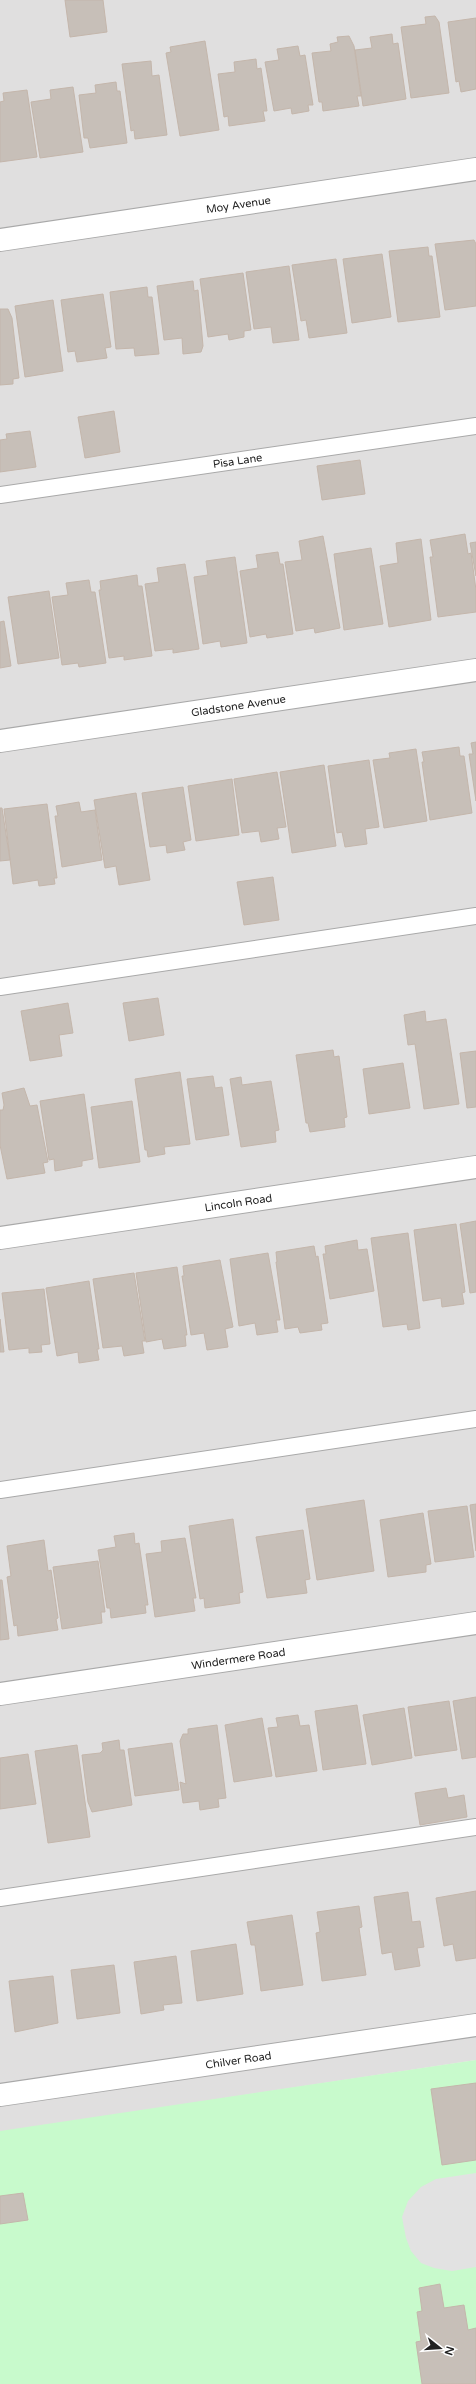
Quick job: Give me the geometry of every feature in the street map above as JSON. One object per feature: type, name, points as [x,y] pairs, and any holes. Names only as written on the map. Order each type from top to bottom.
[{"type":"street","name":"Moy Avenue","points":[[0,240],[476,169]]},
{"type":"street","name":"Gladstone Avenue","points":[[0,741],[476,670]]},
{"type":"street","name":"Lincoln Road","points":[[0,1238],[476,1167]]},
{"type":"street","name":"Windermere Road","points":[[0,1694],[476,1623]]},
{"type":"street","name":"Chilver Road","points":[[0,2095],[476,2025]]},
{"type":"lane","name":"Pisa Lane","points":[[0,495],[476,426]]},
{"type":"lane","points":[[0,987],[476,916]]},
{"type":"lane","points":[[0,1490],[476,1419]]},
{"type":"lane","points":[[0,1898],[476,1826]]},
{"type":"shaded area","points":[[0,0],[476,0],[476,2060],[0,2132]]},
{"type":"shaded area","points":[[476,2173],[476,2267],[452,2271],[434,2268],[421,2263],[411,2251],[406,2238],[402,2217],[408,2201],[421,2187],[436,2179]]},
{"type":"green space","points":[[476,2060],[476,2384],[0,2384],[0,2131]]},
{"type":"building","points":[[65,0],[103,0],[107,32],[70,37]]},
{"type":"building","points":[[435,16],[439,22],[449,93],[411,98],[401,27],[426,24],[425,17]]},
{"type":"building","points":[[476,18],[476,89],[461,92],[459,81],[456,82],[448,22]]},
{"type":"building","points":[[392,34],[393,44],[398,43],[406,99],[363,106],[355,50],[372,48],[370,37]]},
{"type":"building","points":[[349,36],[354,46],[361,96],[357,96],[359,106],[323,111],[322,102],[319,102],[312,53],[331,51],[330,44],[338,42],[337,37]]},
{"type":"building","points":[[205,41],[219,130],[180,136],[166,53],[171,52],[170,47]]},
{"type":"building","points":[[298,46],[300,56],[305,55],[313,105],[308,105],[309,111],[292,114],[291,108],[274,111],[265,62],[279,60],[277,49]]},
{"type":"building","points":[[256,59],[257,69],[261,68],[267,111],[263,111],[265,121],[229,126],[228,116],[224,117],[218,74],[235,72],[234,62]]},
{"type":"building","points":[[151,61],[152,76],[159,75],[167,135],[135,139],[134,130],[131,131],[122,64]]},
{"type":"building","points":[[116,82],[117,91],[120,91],[127,143],[90,148],[88,138],[84,138],[79,95],[96,93],[95,85]]},
{"type":"building","points":[[73,87],[83,152],[40,158],[31,102],[51,99],[50,90]]},
{"type":"building","points":[[27,90],[37,157],[0,162],[0,102],[4,101],[3,93]]},
{"type":"building","points":[[474,240],[476,244],[476,306],[445,310],[435,244]]},
{"type":"building","points":[[428,247],[429,256],[432,256],[440,317],[398,322],[389,251]]},
{"type":"building","points":[[382,254],[391,317],[352,323],[343,259]]},
{"type":"building","points":[[336,259],[347,333],[309,338],[306,320],[301,321],[292,265]]},
{"type":"building","points":[[289,266],[299,340],[273,343],[271,327],[254,329],[246,272]]},
{"type":"building","points":[[243,273],[251,330],[244,331],[244,337],[229,340],[228,334],[208,337],[200,279]]},
{"type":"building","points":[[193,281],[194,291],[198,290],[203,346],[201,352],[183,354],[182,338],[164,340],[157,286]]},
{"type":"building","points":[[147,287],[148,297],[152,297],[159,354],[135,356],[134,348],[116,349],[110,292]]},
{"type":"building","points":[[103,294],[111,347],[105,348],[107,358],[77,362],[75,351],[68,352],[61,300]]},
{"type":"building","points":[[53,300],[63,371],[25,377],[15,306]]},
{"type":"building","points":[[0,309],[8,309],[12,318],[19,378],[13,379],[13,384],[0,385]]},
{"type":"building","points":[[114,411],[120,452],[85,458],[78,417]]},
{"type":"building","points":[[30,431],[36,467],[0,472],[0,440],[7,439],[6,434]]},
{"type":"building","points":[[360,460],[365,494],[322,500],[317,466]]},
{"type":"building","points":[[465,534],[468,554],[471,553],[476,590],[476,612],[438,617],[430,557],[433,557],[430,540]]},
{"type":"building","points":[[323,536],[340,628],[315,633],[314,628],[296,631],[285,562],[302,560],[299,541]]},
{"type":"building","points":[[421,539],[431,620],[389,627],[380,566],[398,563],[396,543]]},
{"type":"building","points":[[476,542],[476,576],[470,543]]},
{"type":"building","points":[[371,548],[383,624],[344,630],[334,554]]},
{"type":"building","points":[[278,552],[280,564],[283,564],[293,634],[267,638],[266,634],[250,637],[240,571],[258,568],[256,555]]},
{"type":"building","points":[[235,557],[247,643],[221,647],[220,641],[203,644],[194,577],[208,575],[206,561]]},
{"type":"building","points":[[185,564],[199,649],[173,653],[173,649],[155,651],[145,584],[159,582],[157,568]]},
{"type":"building","points":[[137,575],[138,586],[142,586],[152,656],[124,660],[124,656],[109,658],[99,590],[101,590],[100,581]]},
{"type":"building","points":[[89,580],[91,592],[95,592],[106,663],[79,667],[78,663],[62,665],[52,597],[68,595],[66,583]]},
{"type":"building","points":[[49,591],[59,658],[18,664],[8,597]]},
{"type":"building","points":[[4,621],[11,666],[0,668],[0,622]]},
{"type":"building","points":[[476,742],[476,801],[469,754],[473,754],[471,743]]},
{"type":"building","points":[[459,747],[460,756],[464,756],[472,813],[430,820],[422,752]]},
{"type":"building","points":[[416,749],[427,821],[384,828],[373,760],[390,758],[389,753]]},
{"type":"building","points":[[369,760],[379,827],[365,829],[367,844],[345,847],[342,832],[337,833],[328,766]]},
{"type":"building","points":[[324,765],[336,846],[292,853],[280,772]]},
{"type":"building","points":[[277,772],[286,827],[277,828],[279,839],[261,842],[259,831],[242,833],[234,779]]},
{"type":"building","points":[[232,779],[239,835],[196,841],[188,786]]},
{"type":"building","points":[[183,787],[191,840],[183,842],[185,850],[167,853],[166,845],[150,847],[142,793]]},
{"type":"building","points":[[136,793],[150,880],[119,885],[116,866],[105,868],[94,800]]},
{"type":"building","points":[[79,802],[81,812],[95,810],[102,860],[62,867],[55,816],[58,816],[56,806]]},
{"type":"building","points":[[47,804],[57,878],[54,878],[55,884],[39,886],[38,880],[13,884],[4,809]]},
{"type":"building","points":[[0,808],[2,808],[10,860],[0,861]]},
{"type":"building","points":[[273,877],[279,920],[244,925],[237,882]]},
{"type":"building","points":[[158,998],[164,1035],[129,1041],[123,1003]]},
{"type":"building","points":[[68,1003],[73,1033],[59,1035],[62,1056],[30,1061],[21,1011]]},
{"type":"building","points":[[425,1011],[426,1022],[446,1019],[459,1104],[424,1109],[415,1044],[408,1045],[404,1015]]},
{"type":"building","points":[[333,1050],[334,1057],[339,1056],[347,1117],[344,1118],[345,1127],[310,1132],[308,1123],[306,1123],[296,1055]]},
{"type":"building","points":[[476,1051],[476,1107],[467,1108],[460,1053]]},
{"type":"building","points":[[403,1063],[410,1108],[369,1114],[363,1069]]},
{"type":"building","points":[[180,1072],[190,1144],[164,1147],[165,1154],[148,1157],[147,1150],[145,1150],[135,1079]]},
{"type":"building","points":[[213,1076],[215,1088],[222,1087],[229,1135],[196,1140],[187,1079]]},
{"type":"building","points":[[241,1077],[242,1085],[271,1081],[279,1130],[275,1131],[276,1142],[241,1147],[230,1079]]},
{"type":"building","points":[[24,1088],[30,1106],[37,1105],[48,1162],[43,1163],[45,1173],[7,1179],[0,1145],[0,1110],[3,1110],[4,1105],[2,1093]]},
{"type":"building","points":[[84,1094],[93,1159],[82,1161],[82,1166],[55,1171],[54,1159],[49,1160],[40,1101]]},
{"type":"building","points":[[132,1101],[140,1162],[99,1168],[91,1107]]},
{"type":"building","points":[[476,1221],[476,1292],[470,1293],[460,1224]]},
{"type":"building","points":[[456,1224],[465,1292],[462,1293],[464,1304],[442,1307],[441,1298],[423,1301],[414,1230]]},
{"type":"building","points":[[408,1233],[420,1328],[408,1330],[407,1324],[383,1327],[371,1238]]},
{"type":"building","points":[[357,1240],[358,1250],[367,1249],[374,1291],[330,1299],[323,1254],[326,1254],[325,1246]]},
{"type":"building","points":[[314,1246],[316,1257],[318,1256],[328,1323],[321,1324],[322,1330],[300,1333],[298,1327],[285,1329],[276,1252]]},
{"type":"building","points":[[268,1253],[280,1320],[276,1320],[278,1332],[257,1335],[255,1323],[239,1326],[230,1259]]},
{"type":"building","points":[[220,1260],[233,1327],[225,1329],[228,1347],[207,1350],[204,1333],[191,1335],[182,1276],[184,1276],[183,1266]]},
{"type":"building","points":[[177,1267],[187,1335],[185,1335],[186,1346],[164,1349],[162,1339],[146,1342],[136,1273]]},
{"type":"building","points":[[134,1273],[145,1341],[142,1341],[144,1353],[124,1356],[122,1346],[103,1348],[93,1279]]},
{"type":"building","points":[[89,1281],[99,1349],[97,1349],[99,1360],[79,1363],[78,1352],[57,1356],[46,1288]]},
{"type":"building","points":[[44,1289],[50,1344],[41,1345],[42,1352],[29,1353],[29,1348],[9,1350],[2,1293]]},
{"type":"building","points":[[0,1319],[4,1352],[0,1352]]},
{"type":"building","points":[[364,1500],[374,1571],[317,1580],[306,1509]]},
{"type":"building","points":[[476,1504],[476,1551],[470,1505]]},
{"type":"building","points":[[467,1506],[474,1557],[435,1562],[428,1511]]},
{"type":"building","points":[[423,1513],[431,1564],[426,1565],[426,1572],[388,1577],[380,1520]]},
{"type":"building","points":[[233,1519],[243,1592],[239,1593],[240,1603],[205,1608],[204,1598],[200,1599],[189,1526]]},
{"type":"building","points":[[303,1530],[310,1579],[305,1580],[307,1593],[267,1598],[256,1537]]},
{"type":"building","points":[[134,1533],[135,1544],[139,1543],[148,1605],[145,1605],[146,1613],[111,1618],[110,1608],[107,1608],[98,1550],[116,1547],[114,1536]]},
{"type":"building","points":[[185,1538],[196,1598],[193,1598],[195,1611],[155,1617],[146,1554],[162,1552],[161,1541]]},
{"type":"building","points":[[44,1540],[48,1571],[51,1570],[58,1618],[56,1619],[58,1630],[18,1636],[17,1625],[14,1626],[7,1577],[11,1576],[7,1546]]},
{"type":"building","points":[[98,1561],[105,1612],[101,1612],[102,1623],[62,1629],[53,1567]]},
{"type":"building","points":[[0,1580],[2,1580],[9,1639],[0,1640]]},
{"type":"building","points":[[476,1697],[476,1757],[462,1759],[453,1701]]},
{"type":"building","points":[[449,1701],[457,1750],[415,1756],[408,1707]]},
{"type":"building","points":[[357,1705],[366,1764],[323,1770],[315,1711]]},
{"type":"building","points":[[404,1708],[412,1758],[372,1765],[363,1715]]},
{"type":"building","points":[[298,1715],[300,1726],[309,1725],[317,1771],[276,1777],[268,1728],[278,1727],[276,1718]]},
{"type":"building","points":[[262,1718],[272,1776],[234,1782],[225,1725]]},
{"type":"building","points":[[217,1725],[226,1798],[218,1799],[219,1807],[200,1810],[199,1801],[183,1803],[180,1782],[186,1784],[180,1741],[183,1734],[188,1734],[188,1729]]},
{"type":"building","points":[[119,1740],[120,1750],[124,1750],[132,1805],[92,1812],[88,1802],[82,1755],[100,1753],[103,1750],[102,1743]]},
{"type":"building","points":[[172,1743],[179,1790],[135,1796],[128,1749]]},
{"type":"building","points":[[77,1745],[90,1837],[48,1843],[35,1751]]},
{"type":"building","points":[[28,1754],[36,1804],[0,1809],[0,1758]]},
{"type":"building","points":[[446,1788],[448,1798],[464,1795],[467,1817],[420,1825],[415,1793]]},
{"type":"building","points":[[476,1891],[476,1958],[456,1961],[453,1944],[444,1946],[436,1898]]},
{"type":"building","points":[[408,1892],[412,1922],[420,1921],[424,1947],[417,1948],[420,1966],[395,1970],[392,1952],[382,1954],[374,1897]]},
{"type":"building","points":[[359,1906],[362,1927],[359,1928],[366,1975],[322,1981],[316,1933],[320,1932],[317,1912]]},
{"type":"building","points":[[292,1915],[303,1985],[261,1991],[255,1945],[251,1945],[247,1922]]},
{"type":"building","points":[[236,1944],[243,1994],[197,2001],[191,1951]]},
{"type":"building","points":[[176,1956],[182,2003],[163,2005],[164,2010],[141,2014],[134,1962]]},
{"type":"building","points":[[114,1965],[120,2013],[77,2019],[71,1970]]},
{"type":"building","points":[[53,1976],[58,2023],[15,2032],[9,1981]]},
{"type":"building","points":[[476,2083],[476,2160],[442,2165],[431,2089]]},
{"type":"building","points":[[23,2193],[28,2220],[0,2224],[0,2196]]},
{"type":"building","points":[[440,2284],[444,2308],[464,2305],[468,2330],[476,2328],[476,2384],[422,2384],[416,2342],[421,2341],[417,2312],[422,2311],[419,2288]]}]
